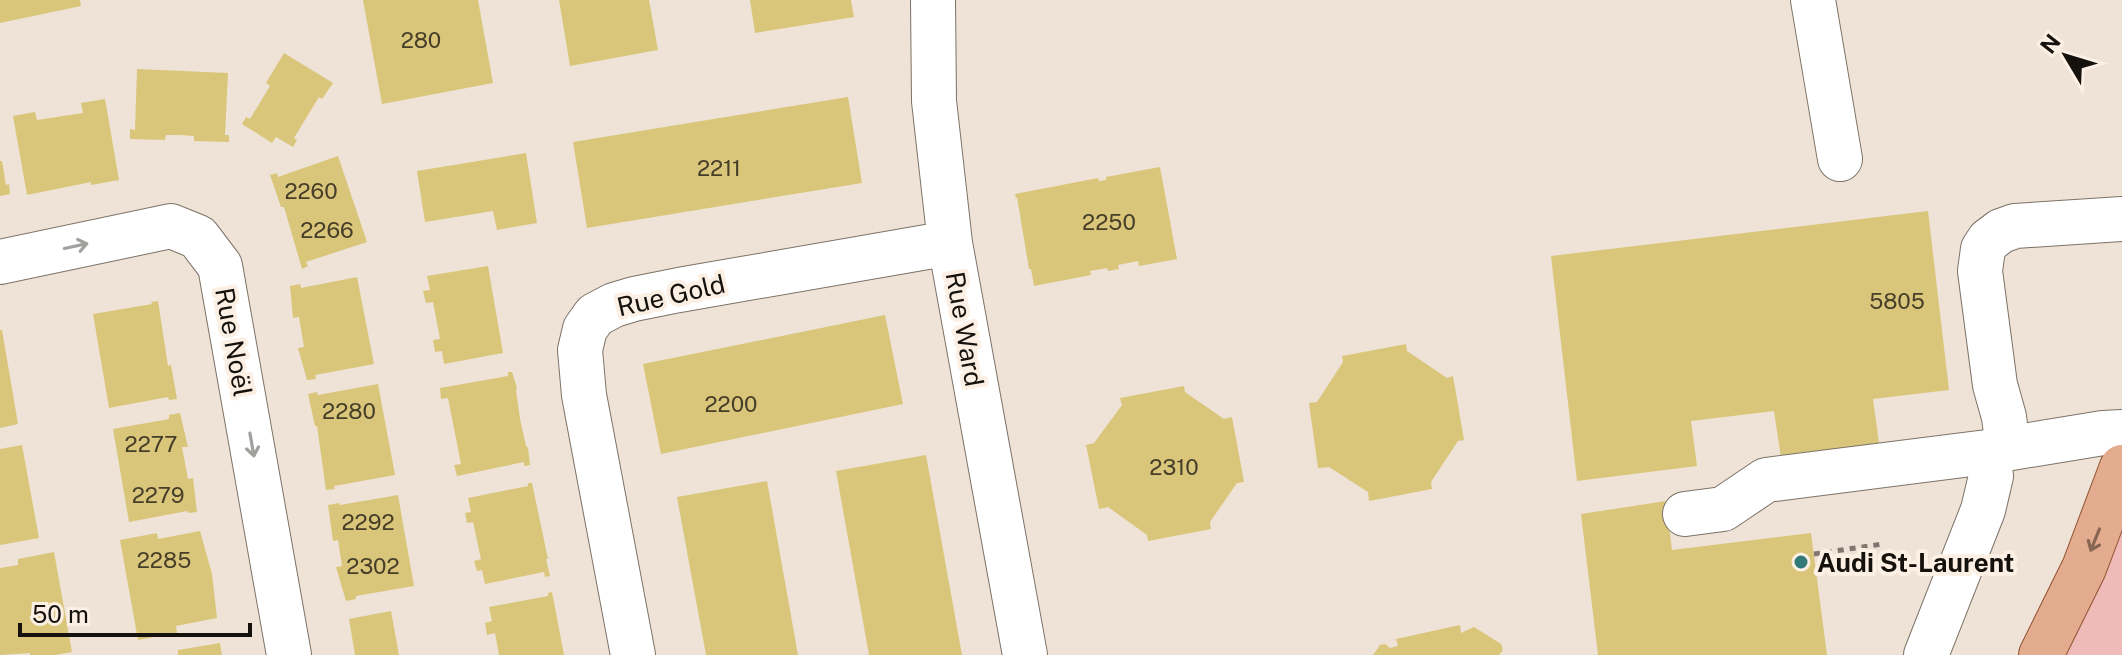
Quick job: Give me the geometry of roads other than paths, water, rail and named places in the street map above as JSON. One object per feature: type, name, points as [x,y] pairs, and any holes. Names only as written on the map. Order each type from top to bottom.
[{"type":"main road","points":[[2041,655],[2084,568],[2122,467]]},
{"type":"street","name":"Rue Ward","points":[[933,0],[934,101],[950,243],[1025,655]]},
{"type":"street","points":[[1813,0],[1840,159]]},
{"type":"street","points":[[1926,655],[1983,510],[2004,417],[1995,385],[1980,271],[1983,249],[2001,231],[2015,226],[2122,219]]},
{"type":"street","name":"Rue Noël","points":[[0,262],[171,226],[198,237],[220,266],[289,655]]},
{"type":"street","name":"Rue Gold","points":[[633,655],[584,395],[580,350],[585,329],[595,315],[634,299],[950,243]]},
{"type":"street","points":[[1685,514],[1723,509],[1766,480],[2122,432]]},
{"type":"place","name":"Audi St-Laurent","points":[[1801,562]]}]
